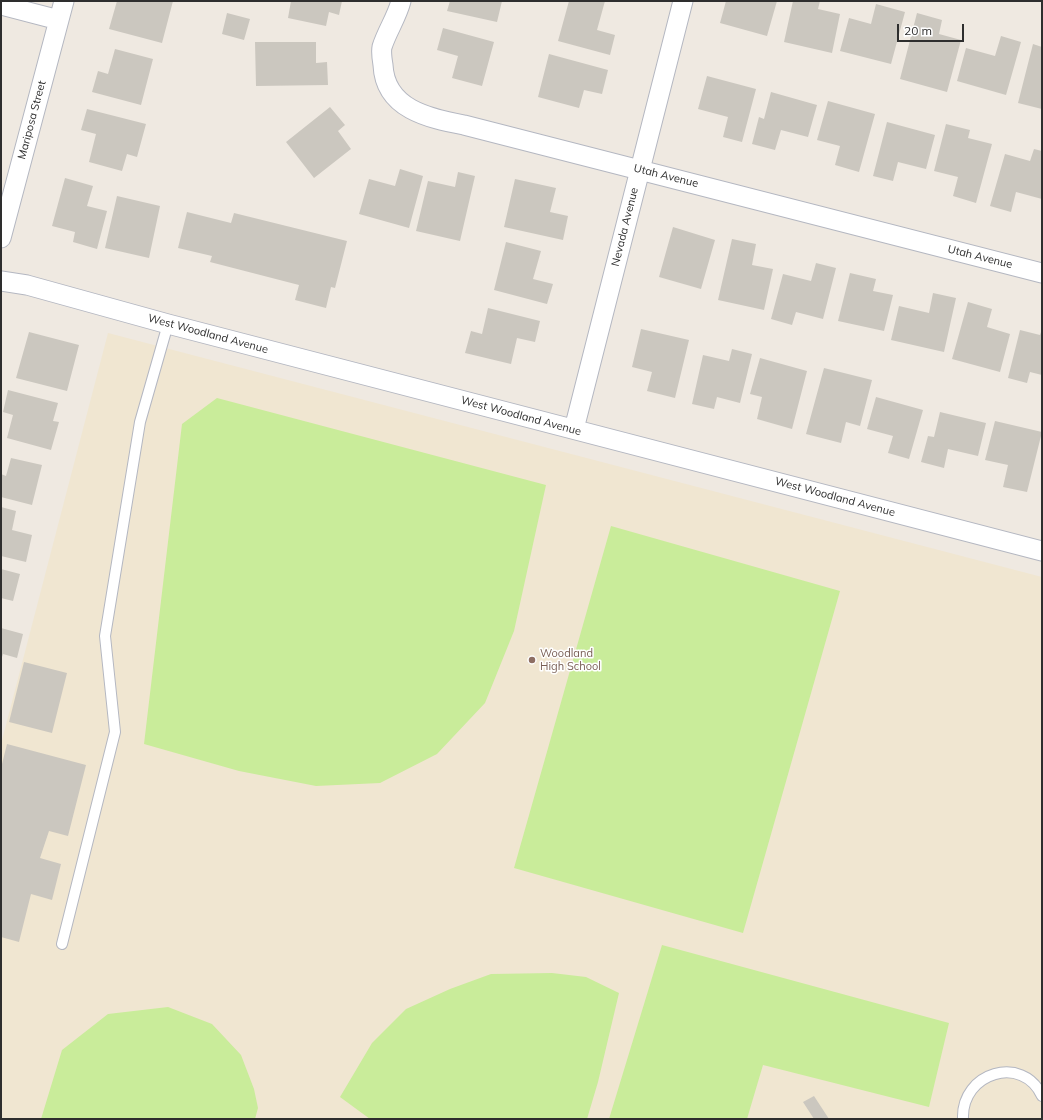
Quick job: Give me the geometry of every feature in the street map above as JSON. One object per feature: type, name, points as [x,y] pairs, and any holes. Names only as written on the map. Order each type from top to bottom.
[{"type":"street","name":"Mariposa Street","points":[[1,238],[64,1]]},
{"type":"street","name":"Utah Avenue","points":[[401,1],[382,48],[383,75],[392,96],[413,111],[435,120],[464,125],[1042,273]]},
{"type":"street","name":"Nevada Avenue","points":[[574,429],[683,1]]},
{"type":"street","points":[[1,5],[59,20]]},
{"type":"street","name":"West Woodland Avenue","points":[[1,281],[27,285],[168,324],[1042,551]]},
{"type":"lane","points":[[62,944],[115,732],[105,636],[140,422],[168,324]]},
{"type":"lane","points":[[963,1119],[964,1104],[969,1092],[978,1081],[990,1075],[1004,1072],[1018,1074],[1030,1080],[1042,1096]]},
{"type":"shaded area","name":"Woodland High School","points":[[108,333],[1042,577],[1042,1119],[1,1119],[1,744]]},
{"type":"green space","points":[[217,398],[546,485],[514,631],[485,703],[437,754],[380,783],[316,786],[239,771],[144,744],[182,424]]},
{"type":"green space","points":[[611,526],[840,591],[743,933],[514,868]]},
{"type":"green space","points":[[662,945],[949,1023],[929,1107],[763,1065],[747,1119],[609,1119]]},
{"type":"green space","points":[[552,973],[586,977],[619,993],[598,1082],[587,1119],[370,1119],[340,1097],[372,1043],[406,1009],[450,989],[491,974]]},
{"type":"green space","points":[[168,1007],[212,1024],[241,1055],[254,1089],[258,1108],[255,1119],[41,1119],[62,1050],[108,1014]]},
{"type":"building","points":[[117,1],[173,1],[162,43],[109,29]]},
{"type":"building","points":[[291,1],[342,1],[339,15],[329,12],[326,26],[288,18]]},
{"type":"building","points":[[450,1],[502,1],[497,22],[447,11]]},
{"type":"building","points":[[569,1],[605,1],[597,30],[615,35],[610,55],[558,41]]},
{"type":"building","points":[[726,1],[777,1],[767,36],[720,23]]},
{"type":"building","points":[[793,1],[820,1],[818,9],[840,14],[832,53],[784,42]]},
{"type":"building","points":[[876,4],[905,12],[891,64],[840,51],[849,18],[871,24]]},
{"type":"building","points":[[227,13],[250,19],[244,40],[222,34]]},
{"type":"building","points":[[917,13],[942,20],[939,34],[961,40],[947,92],[900,79]]},
{"type":"building","points":[[443,28],[494,42],[482,86],[452,78],[458,56],[437,50]]},
{"type":"building","points":[[1001,36],[1021,42],[1006,95],[957,81],[966,48],[995,56]]},
{"type":"building","points":[[255,42],[316,42],[316,63],[327,62],[328,85],[256,86]]},
{"type":"building","points":[[1033,44],[1042,47],[1042,109],[1018,103]]},
{"type":"building","points":[[115,49],[153,59],[141,105],[92,92],[98,71],[108,74]]},
{"type":"building","points":[[549,54],[608,70],[602,94],[584,90],[579,108],[538,97]]},
{"type":"building","points":[[707,76],[756,89],[742,142],[723,137],[728,117],[698,109]]},
{"type":"building","points":[[771,92],[817,105],[808,137],[781,130],[775,150],[752,144],[759,117],[764,119]]},
{"type":"building","points":[[828,101],[875,114],[859,172],[835,165],[840,146],[817,140]]},
{"type":"building","points":[[330,107],[345,125],[338,131],[351,149],[314,178],[286,142]]},
{"type":"building","points":[[87,109],[146,124],[137,157],[127,154],[122,171],[89,162],[96,134],[81,130]]},
{"type":"building","points":[[887,122],[935,135],[926,169],[898,162],[893,181],[873,176]]},
{"type":"building","points":[[946,124],[970,130],[968,138],[992,144],[976,203],[953,196],[958,177],[934,171]]},
{"type":"building","points":[[1034,149],[1042,151],[1042,199],[1016,192],[1011,212],[990,206],[1005,154],[1030,161]]},
{"type":"building","points":[[400,169],[423,176],[409,228],[359,214],[369,179],[395,186]]},
{"type":"building","points":[[458,172],[475,176],[460,241],[416,231],[428,181],[455,187]]},
{"type":"building","points":[[65,178],[93,186],[87,206],[107,211],[97,249],[73,242],[75,232],[52,226]]},
{"type":"building","points":[[515,179],[556,188],[550,212],[568,216],[563,240],[504,227]]},
{"type":"building","points":[[117,196],[160,206],[149,258],[105,248]]},
{"type":"building","points":[[187,212],[231,223],[234,213],[347,241],[335,288],[331,287],[326,308],[295,300],[299,285],[210,262],[212,256],[178,248]]},
{"type":"building","points":[[673,227],[715,240],[701,289],[659,277]]},
{"type":"building","points":[[732,239],[756,244],[752,265],[773,269],[764,310],[718,300]]},
{"type":"building","points":[[506,242],[541,251],[533,279],[553,284],[547,304],[494,290]]},
{"type":"building","points":[[816,263],[836,268],[823,319],[796,312],[792,325],[771,319],[783,274],[811,281]]},
{"type":"building","points":[[850,273],[876,279],[873,291],[893,295],[884,331],[838,321]]},
{"type":"building","points":[[933,293],[956,298],[944,352],[891,340],[899,306],[929,313]]},
{"type":"building","points":[[968,302],[992,309],[987,327],[1010,334],[1000,372],[952,359]]},
{"type":"building","points":[[488,308],[540,321],[535,342],[517,338],[511,364],[465,353],[471,331],[482,334]]},
{"type":"building","points":[[641,329],[689,340],[675,398],[647,391],[652,372],[632,367]]},
{"type":"building","points":[[1042,329],[1042,375],[1030,372],[1027,383],[1008,378],[1020,330],[1040,335]]},
{"type":"building","points":[[29,332],[79,345],[67,391],[16,378]]},
{"type":"building","points":[[732,349],[752,354],[740,403],[717,397],[714,409],[692,404],[703,355],[729,361]]},
{"type":"building","points":[[760,358],[807,371],[792,429],[757,419],[762,397],[750,394]]},
{"type":"building","points":[[824,368],[872,380],[860,426],[846,422],[841,443],[806,434]]},
{"type":"building","points":[[8,390],[58,403],[53,421],[59,422],[51,450],[7,438],[13,415],[3,412]]},
{"type":"building","points":[[876,397],[923,410],[909,459],[888,453],[893,436],[867,429]]},
{"type":"building","points":[[940,412],[986,423],[978,456],[948,449],[944,468],[921,462],[928,436],[934,437]]},
{"type":"building","points":[[995,421],[1042,432],[1027,492],[1003,487],[1008,465],[985,460]]},
{"type":"building","points":[[11,458],[42,465],[32,505],[1,497],[1,474],[6,476]]},
{"type":"building","points":[[1,507],[16,511],[12,530],[32,535],[26,562],[1,556]]},
{"type":"building","points":[[1,569],[20,574],[13,601],[1,598]]},
{"type":"building","points":[[1,628],[23,634],[17,658],[3,654],[1,660]]},
{"type":"building","points":[[24,662],[67,673],[52,733],[9,722]]},
{"type":"building","points":[[7,744],[86,765],[68,836],[49,831],[40,858],[61,864],[52,900],[31,894],[19,942],[1,937],[1,768]]},
{"type":"building","points":[[814,1096],[829,1119],[814,1119],[803,1102]]},
{"type":"place","name":"Woodland High School","points":[[532,660]]}]
